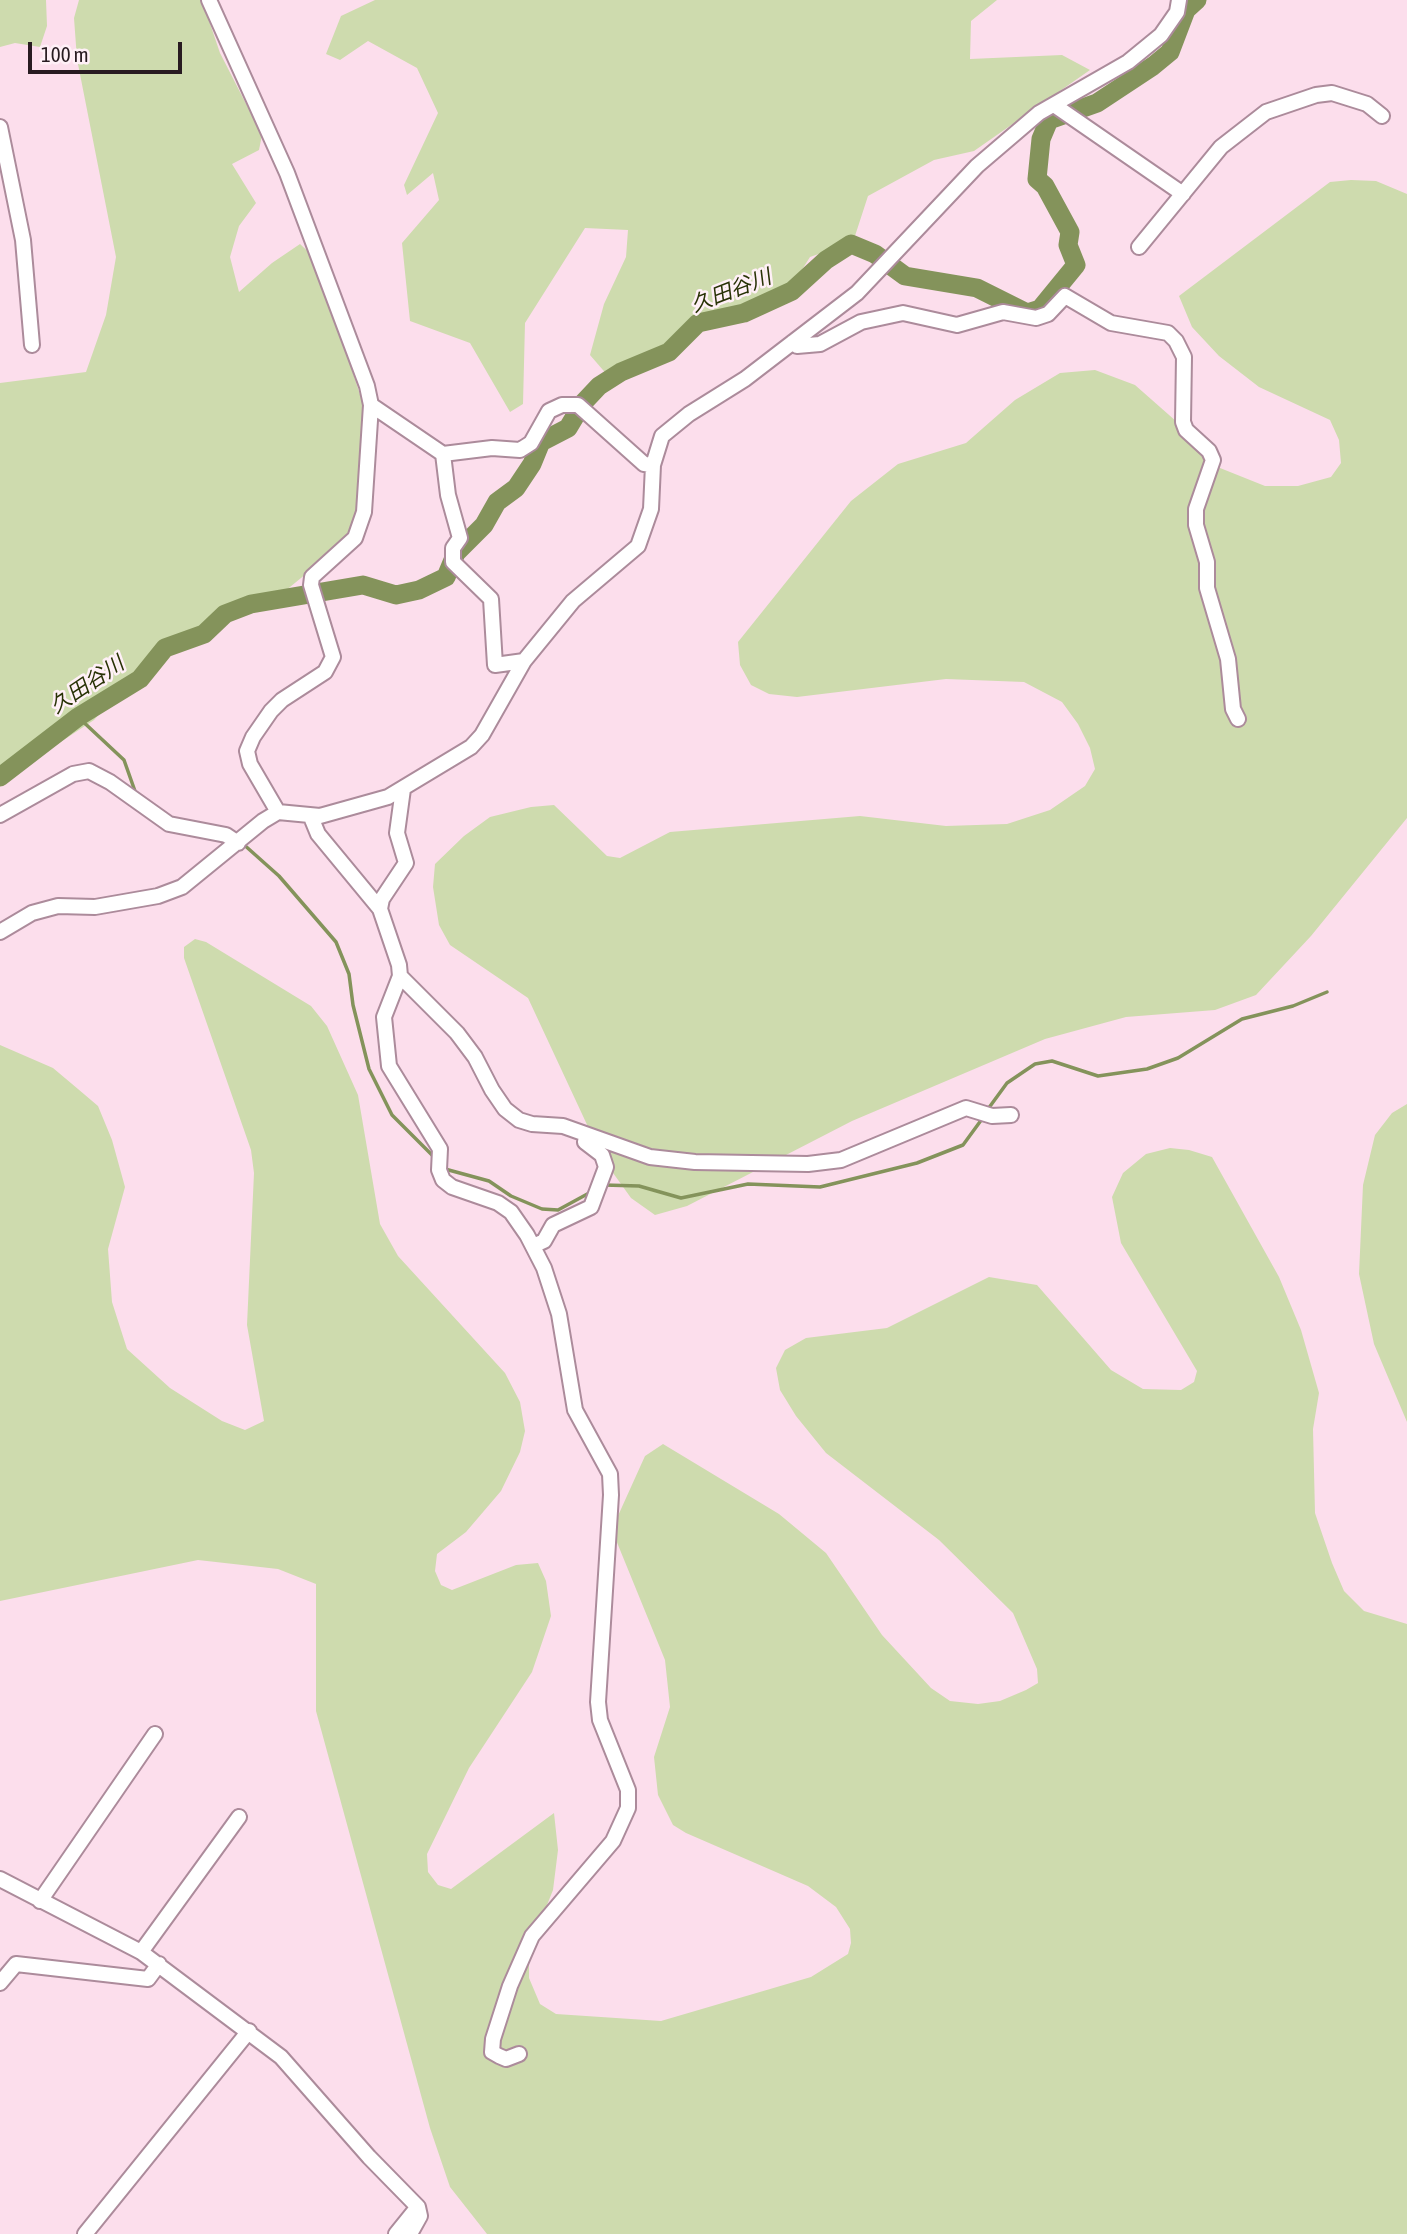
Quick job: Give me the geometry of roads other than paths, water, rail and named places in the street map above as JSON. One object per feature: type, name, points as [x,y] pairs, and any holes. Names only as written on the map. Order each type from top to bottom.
[{"type":"street","points":[[209,0],[288,173],[368,386],[371,405],[364,512],[355,538],[312,577],[311,585],[333,657],[325,672],[282,700],[271,711],[247,751],[250,764],[278,812]]},
{"type":"street","points":[[0,932],[32,913],[45,909],[73,905],[95,907],[158,896],[181,887],[278,812],[310,817],[388,797],[476,741],[524,661],[586,586],[638,546],[651,509],[653,465],[663,436],[857,293],[977,166],[1039,113],[1058,108],[1128,62],[1151,43],[1177,12],[1180,0]]},
{"type":"street","points":[[1139,247],[1221,147],[1266,112],[1316,95],[1332,93],[1367,104],[1382,116]]},
{"type":"street","points":[[1058,108],[1183,194]]},
{"type":"street","points":[[0,127],[23,240],[32,345]]},
{"type":"street","points":[[793,342],[797,346],[821,344],[861,322],[903,313],[957,325],[1003,313],[1036,318],[1048,314],[1065,296],[1111,323],[1168,333],[1176,341],[1184,357],[1183,422],[1186,430],[1209,451],[1213,460],[1196,509],[1196,525],[1207,562],[1207,588],[1228,659],[1233,709],[1238,719]]},
{"type":"street","points":[[371,405],[443,454],[492,448],[520,450],[531,443],[549,411],[562,405],[578,405],[644,464],[653,465]]},
{"type":"street","points":[[443,454],[448,495],[460,538],[453,548],[453,562],[491,599],[495,665],[524,661]]},
{"type":"street","points":[[0,815],[73,774],[89,771],[110,782],[169,824],[226,835],[238,843]]},
{"type":"street","points":[[380,909],[382,899],[406,863],[397,833],[403,789]]},
{"type":"street","points":[[310,817],[318,834],[380,909],[399,965],[400,976],[384,1017],[389,1066],[440,1149],[439,1170],[443,1180],[452,1187],[498,1203],[511,1212],[533,1245],[559,1314],[575,1410],[610,1474],[611,1495],[598,1702],[600,1720],[628,1790],[628,1808],[613,1841],[532,1936],[510,1986],[493,2039],[492,2052],[506,2059],[519,2054]]},
{"type":"street","points":[[400,976],[457,1033],[505,1109],[519,1120],[531,1124],[564,1126],[650,1157],[808,1164],[841,1160],[967,1108],[992,1116],[1011,1115]]},
{"type":"street","points":[[533,1245],[544,1241],[553,1225],[592,1207],[606,1167],[602,1156],[585,1142],[586,1136]]},
{"type":"street","points":[[40,1901],[155,1734]]},
{"type":"street","points":[[141,1952],[239,1818]]},
{"type":"street","points":[[0,1879],[141,1952],[249,2031],[306,2082],[369,2157],[418,2207],[421,2216],[411,2234]]},
{"type":"street","points":[[0,1983],[16,1964],[148,1979],[159,1964]]},
{"type":"street","points":[[85,2234],[249,2031]]},
{"type":"street","points":[[396,2234],[418,2207]]},
{"type":"waterway","name":"久田谷川","points":[[0,777],[78,717],[140,679],[165,648],[204,634],[225,614],[251,604],[363,585],[396,595],[419,590],[446,577],[456,553],[484,525],[497,502],[516,488],[532,464],[541,442],[568,428],[583,403],[599,386],[621,372],[669,352],[698,323],[744,313],[792,291],[826,260],[851,244],[875,254],[905,276],[977,288],[1027,313],[1040,309],[1076,265],[1068,245],[1070,232],[1045,186],[1037,179],[1041,139],[1049,120],[1097,103],[1153,66],[1170,52],[1186,10],[1197,0]]},
{"type":"waterway","points":[[78,717],[124,760],[136,794]]},
{"type":"waterway","points":[[242,843],[279,876],[336,942],[349,974],[353,1005],[369,1069],[392,1115],[435,1158]]},
{"type":"waterway","points":[[988,1109],[1007,1083],[1035,1064],[1052,1061],[1098,1076],[1147,1069],[1178,1058],[1242,1019],[1293,1006],[1327,992]]},
{"type":"waterway","points":[[604,1185],[639,1186],[681,1198],[748,1184],[820,1187],[917,1163],[963,1145],[982,1119]]},
{"type":"waterway","points":[[445,1169],[489,1181],[511,1196],[542,1209],[558,1210],[591,1192]]}]
